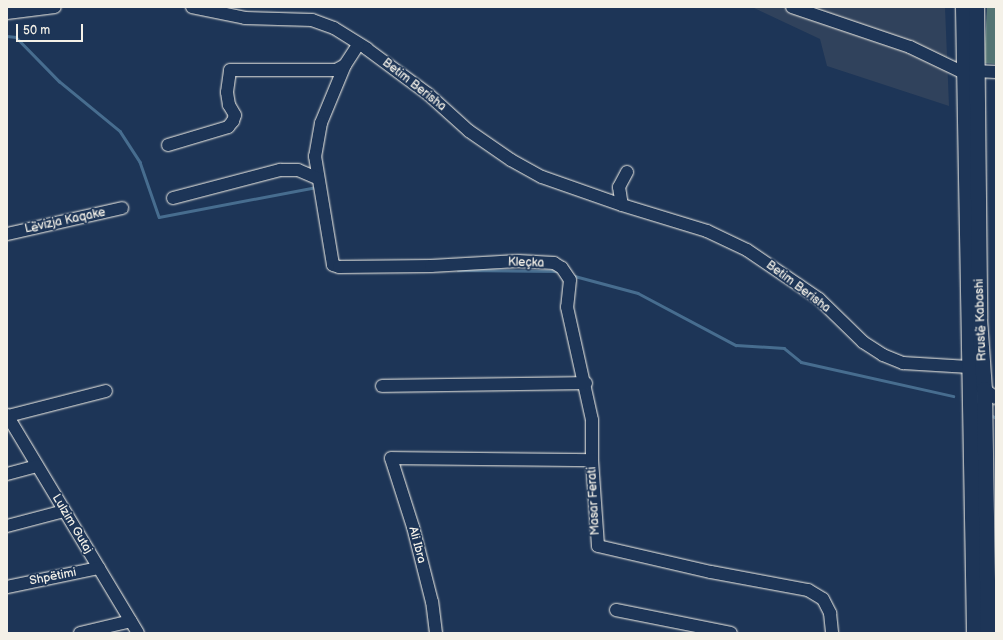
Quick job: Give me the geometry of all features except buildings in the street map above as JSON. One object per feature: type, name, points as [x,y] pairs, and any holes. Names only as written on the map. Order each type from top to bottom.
[{"type":"main road","name":"Rrustë Kabashi","points":[[963,7],[969,72],[979,318],[984,389],[988,633]]},
{"type":"main road","name":"Rrustë Kabashi","points":[[974,633],[969,367],[969,72],[976,7]]},
{"type":"street","points":[[7,13],[55,7]]},
{"type":"street","name":"Betim Berisha","points":[[192,7],[245,18],[312,20],[334,28],[428,94],[469,131],[511,160],[542,177],[622,205],[707,231],[747,250],[819,299],[863,342],[883,355],[903,363],[969,367]]},
{"type":"street","points":[[792,7],[910,47],[969,72],[996,72]]},
{"type":"street","points":[[173,198],[280,170],[298,170],[317,178],[315,156],[321,123],[345,65],[358,45]]},
{"type":"street","points":[[168,145],[228,127],[233,121],[235,115],[229,105],[227,92],[230,70],[336,70],[345,65]]},
{"type":"street","points":[[622,205],[618,187],[627,172]]},
{"type":"street","name":"Kleçka","points":[[317,178],[333,265],[339,267],[518,261],[554,263],[568,273],[570,280],[567,307],[586,383],[592,420],[592,460]]},
{"type":"street","name":"Lëvizja Kaqake","points":[[7,234],[122,208]]},
{"type":"street","points":[[382,386],[586,383]]},
{"type":"street","points":[[984,389],[996,398]]},
{"type":"street","points":[[7,416],[106,391]]},
{"type":"street","name":"Lulzim Gutaj","points":[[7,416],[12,433],[37,466],[138,633]]},
{"type":"street","name":"Masar Ferati","points":[[391,458],[592,460],[598,546],[711,572],[808,590],[823,599],[830,613],[831,632]]},
{"type":"street","name":"Ali Ibra","points":[[391,458],[413,527],[432,602],[436,633]]},
{"type":"street","points":[[7,474],[37,466]]},
{"type":"street","points":[[7,526],[64,511]]},
{"type":"street","name":"Shpëtimi","points":[[7,587],[99,568]]},
{"type":"street","points":[[616,610],[731,633]]},
{"type":"street","points":[[80,633],[131,621]]},
{"type":"shaded area","points":[[752,7],[945,7],[949,106],[827,66],[820,39]]},
{"type":"green space","points":[[987,7],[996,7],[996,64],[984,63]]},
{"type":"waterway","points":[[7,36],[16,37],[59,81],[120,131],[140,162],[159,217],[316,187]]},
{"type":"waterway","points":[[458,270],[557,271]]},
{"type":"waterway","points":[[571,275],[638,293],[736,345],[784,348],[801,362],[953,396]]},
{"type":"waterway","points":[[991,415],[996,418]]}]
